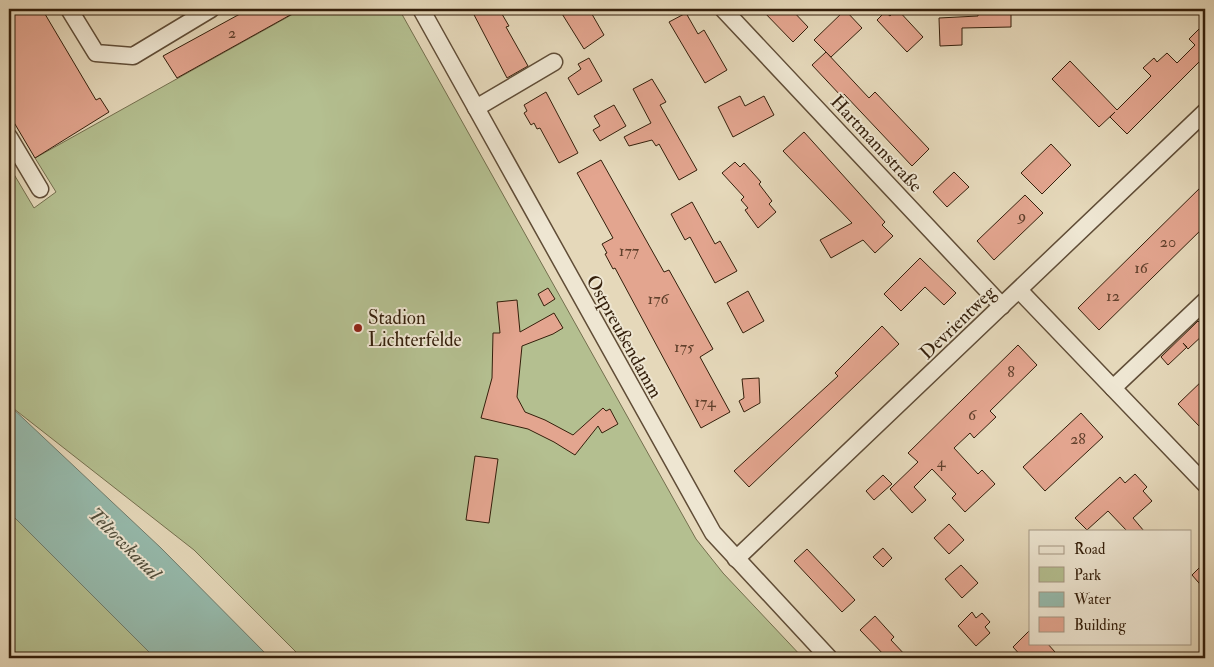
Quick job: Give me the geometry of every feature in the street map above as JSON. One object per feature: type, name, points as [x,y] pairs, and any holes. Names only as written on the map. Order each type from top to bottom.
[{"type":"street","points":[[69,9],[96,53],[134,56],[211,9]]},
{"type":"street","name":"Ostpreußendamm","points":[[421,9],[713,534],[829,658]]},
{"type":"street","name":"Hartmannstraße","points":[[723,9],[1002,306]]},
{"type":"street","points":[[476,108],[554,62]]},
{"type":"street","name":"Devrientweg","points":[[736,560],[1205,112]]},
{"type":"street","points":[[9,137],[40,189]]},
{"type":"street","points":[[1019,290],[1205,484]]},
{"type":"street","points":[[1113,388],[1205,301]]},
{"type":"green space","name":"Stadion Lichterfelde","points":[[302,9],[399,9],[696,539],[723,573],[803,658],[302,658],[194,550],[9,405],[9,173],[12,171],[34,208],[56,192],[35,158]]},
{"type":"green space","points":[[9,512],[155,658],[9,658]]},
{"type":"water","name":"Teltowkanal","points":[[9,405],[161,548],[270,658],[155,658],[9,512]]},
{"type":"building","points":[[9,9],[42,9],[96,100],[100,98],[109,112],[35,158],[9,114]]},
{"type":"building","points":[[249,9],[301,9],[177,78],[163,56]]},
{"type":"building","points":[[471,9],[499,9],[509,26],[506,27],[528,66],[507,78]]},
{"type":"building","points":[[559,9],[589,9],[604,35],[584,49]]},
{"type":"building","points":[[761,9],[791,9],[808,27],[793,42]]},
{"type":"building","points":[[897,9],[923,37],[907,52],[877,20],[885,12],[890,16]]},
{"type":"building","points":[[978,9],[1011,9],[1011,27],[962,28],[962,45],[940,46],[939,18],[978,16]]},
{"type":"building","points":[[845,10],[862,28],[831,57],[814,40]]},
{"type":"building","points":[[686,13],[698,34],[704,30],[727,70],[705,83],[669,22]]},
{"type":"building","points":[[1205,23],[1205,56],[1127,134],[1110,117],[1115,112],[1099,127],[1052,79],[1070,61],[1117,110],[1151,76],[1143,68],[1154,58],[1157,62],[1167,53],[1177,63],[1195,45],[1189,39]]},
{"type":"building","points":[[826,52],[869,98],[875,92],[929,149],[912,166],[844,94],[842,97],[812,65]]},
{"type":"building","points":[[589,58],[602,81],[578,95],[568,78],[581,69],[578,64]]},
{"type":"building","points":[[652,79],[666,102],[660,105],[697,170],[679,180],[659,144],[656,146],[652,140],[629,146],[624,137],[651,123],[633,89]]},
{"type":"building","points":[[546,92],[578,153],[559,163],[540,128],[537,129],[534,123],[531,125],[524,113],[527,111],[524,105]]},
{"type":"building","points":[[740,96],[745,106],[764,96],[774,115],[733,137],[718,107]]},
{"type":"building","points":[[614,105],[626,126],[600,141],[593,130],[600,126],[594,116]]},
{"type":"building","points":[[804,132],[885,222],[882,225],[893,236],[875,253],[863,240],[831,258],[820,240],[852,223],[783,151]]},
{"type":"building","points":[[1051,144],[1071,165],[1042,194],[1021,173]]},
{"type":"building","points":[[601,160],[664,272],[669,270],[713,349],[700,357],[730,412],[701,428],[615,268],[613,269],[605,254],[607,253],[602,244],[613,238],[577,173]]},
{"type":"building","points":[[735,162],[740,167],[744,163],[761,182],[759,184],[772,201],[769,204],[776,212],[758,228],[745,210],[748,208],[741,200],[744,197],[722,173]]},
{"type":"building","points":[[954,172],[969,187],[947,207],[933,192]]},
{"type":"building","points":[[1205,183],[1205,226],[1099,330],[1078,308]]},
{"type":"building","points":[[1025,195],[1043,213],[994,260],[977,241]]},
{"type":"building","points":[[692,202],[715,244],[720,241],[737,271],[715,283],[690,237],[685,240],[671,214]]},
{"type":"building","points":[[920,258],[956,293],[944,305],[925,287],[901,311],[884,294]]},
{"type":"building","points":[[548,288],[555,299],[544,306],[538,294]]},
{"type":"building","points":[[748,291],[764,321],[743,333],[727,303]]},
{"type":"building","points":[[517,300],[520,332],[554,313],[563,328],[522,346],[517,397],[525,412],[573,435],[603,408],[606,411],[610,409],[618,424],[602,433],[598,426],[575,455],[528,429],[481,418],[492,378],[493,333],[500,333],[497,302]]},
{"type":"building","points":[[1198,321],[1205,328],[1205,333],[1188,349],[1187,347],[1168,365],[1161,357]]},
{"type":"building","points":[[882,326],[899,344],[749,487],[734,471],[838,376],[835,373]]},
{"type":"building","points":[[1018,345],[1037,365],[990,411],[996,417],[974,438],[970,433],[954,448],[978,474],[982,470],[995,484],[965,512],[952,498],[956,494],[932,469],[914,487],[926,500],[912,513],[890,489],[918,462],[908,453]]},
{"type":"building","points":[[759,378],[760,403],[744,412],[739,401],[744,398],[742,379]]},
{"type":"building","points":[[1205,378],[1205,419],[1199,426],[1178,404]]},
{"type":"building","points":[[1081,413],[1103,437],[1045,491],[1023,467]]},
{"type":"building","points":[[475,456],[498,459],[489,523],[466,520]]},
{"type":"building","points":[[1135,474],[1147,487],[1143,491],[1152,501],[1133,518],[1143,530],[1126,530],[1108,511],[1087,530],[1075,518],[1120,477],[1125,483]]},
{"type":"building","points":[[883,475],[892,484],[874,500],[866,491]]},
{"type":"building","points":[[949,524],[964,540],[949,554],[934,538]]},
{"type":"building","points":[[883,548],[892,558],[883,567],[873,557]]},
{"type":"building","points":[[807,549],[855,600],[842,612],[794,561]]},
{"type":"building","points":[[1205,562],[1205,590],[1192,575]]},
{"type":"building","points":[[961,565],[978,583],[962,598],[945,579]]},
{"type":"building","points":[[972,612],[976,618],[982,613],[990,622],[985,627],[990,633],[976,646],[958,626]]},
{"type":"building","points":[[875,616],[894,637],[891,640],[908,658],[887,658],[860,630]]},
{"type":"building","points":[[1029,631],[1029,644],[1048,644],[1055,652],[1048,658],[1023,658],[1013,647]]},
{"type":"place","name":"Stadion Lichterfelde","points":[[358,328]]}]
